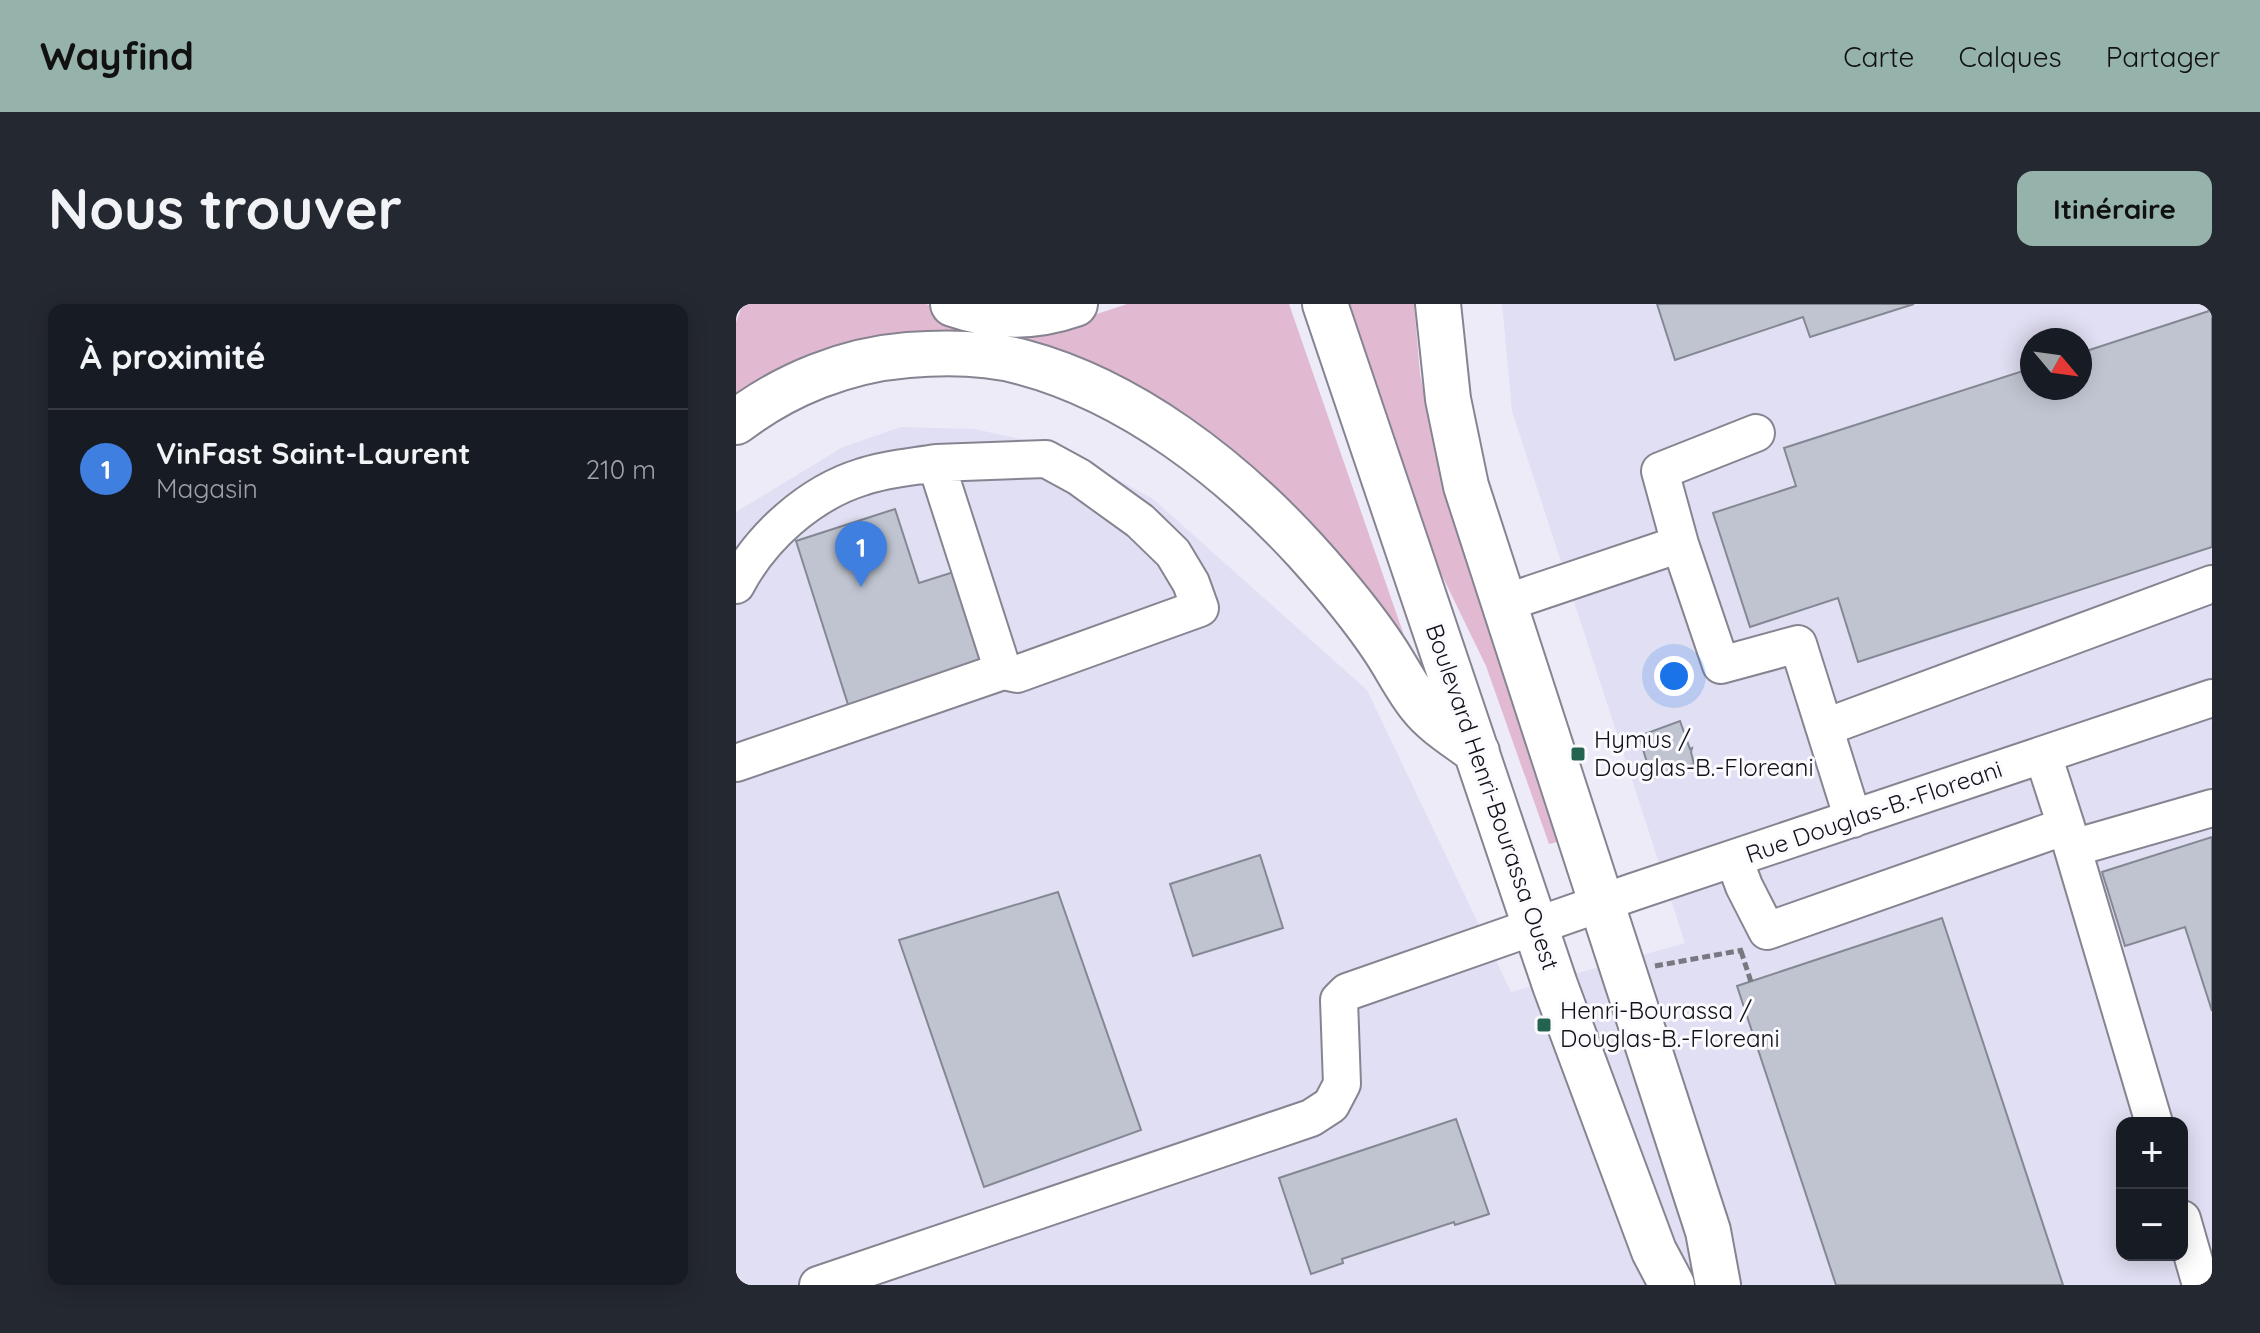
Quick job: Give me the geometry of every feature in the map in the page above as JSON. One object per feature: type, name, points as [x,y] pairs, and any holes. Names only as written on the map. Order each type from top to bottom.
[{"type":"main road","points":[[953,304],[1009,315],[1051,311],[1075,304]]},
{"type":"main road","name":"Boulevard Henri-Bourassa Ouest","points":[[1325,304],[1536,926],[1654,1251],[1672,1285]]},
{"type":"main road","points":[[1438,304],[1448,399],[1461,466],[1502,604],[1708,1231],[1718,1285]]},
{"type":"main road","points":[[736,422],[800,383],[856,363],[888,357],[955,353],[988,356],[1020,361],[1078,381],[1133,410],[1174,437],[1234,482],[1276,520],[1352,605],[1421,707],[1477,752]]},
{"type":"street","points":[[1756,433],[1660,471],[1680,544],[1721,665],[1798,644],[1853,819]]},
{"type":"street","points":[[736,585],[753,557],[777,531],[846,483],[864,476],[936,463],[1046,459],[1079,477],[1140,521],[1173,553],[1191,583],[1200,608],[1017,674],[1003,671],[736,763]]},
{"type":"street","points":[[936,463],[1003,671]]},
{"type":"street","points":[[1502,604],[1680,544]]},
{"type":"street","points":[[1826,727],[2211,589]]},
{"type":"street","name":"Rue Douglas-B.-Floreani","points":[[818,1285],[1311,1118],[1331,1105],[1342,1084],[1339,1000],[1347,992],[2212,698]]},
{"type":"street","points":[[2043,755],[2152,1117]]},
{"type":"street","points":[[1734,859],[1767,931],[2070,837],[2212,808]]},
{"type":"street","points":[[2188,1240],[2201,1285]]},
{"type":"path","points":[[1650,966],[1753,947]]},
{"type":"path","points":[[1741,951],[1751,982]]},
{"type":"shaded area","points":[[743,304],[926,304],[942,311],[1088,317],[1127,304],[1289,304],[1407,644],[1029,343],[736,407],[736,322]]},
{"type":"shaded area","points":[[1349,304],[1414,304],[1420,374],[1444,494],[1557,842],[1549,844],[1486,666],[1436,563]]},
{"type":"shaded area","points":[[1502,304],[2212,304],[2212,1285],[736,1285],[736,512],[843,447],[901,427],[974,429],[1061,448],[1153,499],[1367,690],[1511,992],[1685,943],[1512,411]]},
{"type":"building","points":[[1657,304],[1914,304],[1810,337],[1803,317],[1675,360]]},
{"type":"building","points":[[2207,304],[2212,304],[2212,547],[1858,662],[1838,598],[1750,627],[1713,513],[1796,486],[1784,448],[2020,372],[2020,400],[2092,400],[2092,349],[2209,311]]},
{"type":"building","points":[[895,509],[919,583],[960,570],[991,668],[851,714],[796,541]]},
{"type":"building","points":[[1680,721],[1692,748],[1694,764],[1652,779],[1639,736]]},
{"type":"building","points":[[2212,837],[2212,1011],[2185,927],[2125,946],[2102,872]]},
{"type":"building","points":[[1260,855],[1283,928],[1193,956],[1170,884]]},
{"type":"building","points":[[1058,892],[1141,1130],[984,1187],[899,940]]},
{"type":"building","points":[[1942,918],[2063,1285],[1836,1285],[1737,986]]},
{"type":"building","points":[[1456,1119],[1489,1214],[1455,1225],[1454,1222],[1342,1259],[1343,1263],[1311,1274],[1279,1178]]},
{"type":"place","name":"VinFast Saint-Laurent","points":[[861,587]]},
{"type":"place","name":"Hymus / Douglas-B.-Floreani","points":[[1578,754]]},
{"type":"place","name":"Henri-Bourassa / Douglas-B.-Floreani","points":[[1544,1025]]}]
